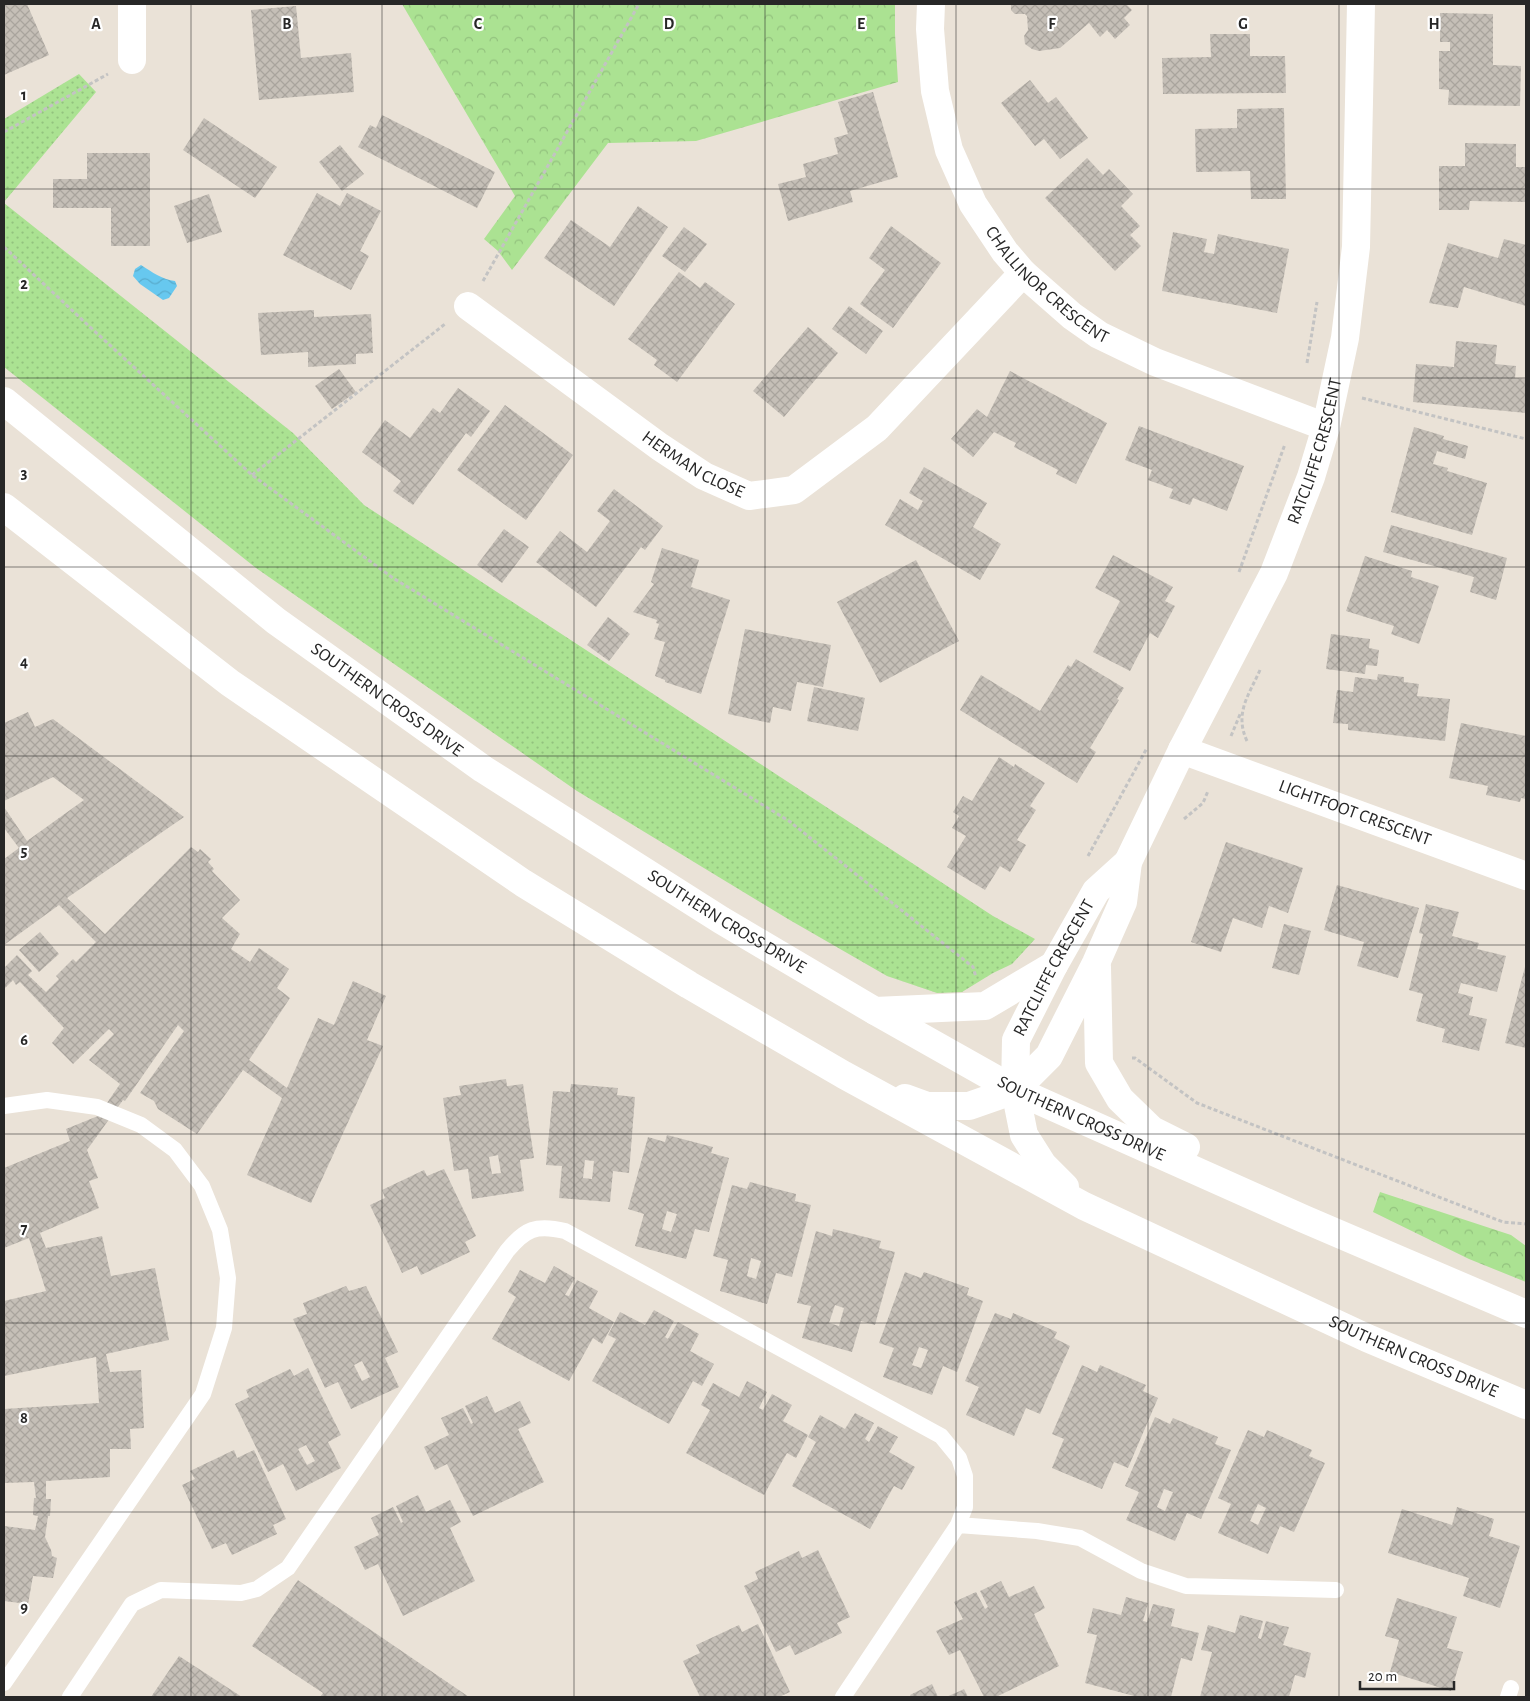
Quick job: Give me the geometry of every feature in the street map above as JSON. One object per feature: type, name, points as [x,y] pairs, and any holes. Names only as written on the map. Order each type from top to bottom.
[{"type":"main road","points":[[132,4],[132,60]]},
{"type":"main road","name":"CHALLINOR CRESCENT","points":[[931,4],[930,29],[935,90],[949,150],[973,204],[1005,252],[1023,273],[1072,316],[1098,334],[1155,362],[1326,427]]},
{"type":"main road","name":"RATCLIFFE CRESCENT","points":[[844,1075],[927,1106],[969,1106],[1015,1090],[1049,1056],[1096,963],[1123,902],[1128,862],[1182,750],[1274,573],[1311,477],[1326,427],[1346,338],[1356,247],[1360,4]]},
{"type":"main road","name":"HERMAN CLOSE","points":[[468,306],[660,447],[704,476],[749,496],[794,490],[877,428],[1023,273]]},
{"type":"main road","name":"SOUTHERN CROSS DRIVE","points":[[4,401],[276,621],[483,769],[721,920],[875,1011],[1015,1090],[1304,1219],[1526,1314]]},
{"type":"main road","name":"SOUTHERN CROSS DRIVE","points":[[4,507],[230,683],[523,883],[689,985],[844,1075],[1084,1206],[1367,1338],[1526,1405]]},
{"type":"main road","name":"LIGHTFOOT CRESCENT","points":[[1182,750],[1526,876]]},
{"type":"main road","name":"RATCLIFFE CRESCENT","points":[[1084,1206],[1043,1165],[1024,1135],[1015,1090],[1016,1040],[1054,965],[1096,891],[1128,862]]},
{"type":"main road","points":[[1096,963],[1099,1063],[1120,1099],[1152,1130],[1243,1176],[1304,1219]]},
{"type":"main road","points":[[875,1011],[985,1006],[1054,965]]},
{"type":"lane","points":[[4,1106],[47,1100],[97,1107],[141,1125],[175,1150],[202,1186],[220,1230],[228,1278],[224,1328],[203,1394],[4,1683]]},
{"type":"lane","points":[[70,1697],[132,1604],[161,1590],[241,1593],[258,1589],[288,1568],[506,1251],[518,1237],[533,1229],[549,1227],[565,1231],[941,1436],[959,1458],[965,1476],[965,1507],[958,1526],[843,1697]]},
{"type":"lane","points":[[958,1526],[1037,1531],[1080,1538],[1141,1571],[1186,1586],[1336,1590]]},
{"type":"path","points":[[252,475],[468,306],[639,4]]},
{"type":"path","points":[[4,132],[132,60]]},
{"type":"path","points":[[4,247],[252,475],[393,578],[789,821],[973,967]]},
{"type":"path","points":[[1306,368],[1318,294]]},
{"type":"path","points":[[1334,391],[1526,439]]},
{"type":"path","points":[[1362,408],[1365,398]]},
{"type":"path","points":[[1236,578],[1283,454]]},
{"type":"path","points":[[1249,746],[1242,731],[1241,711],[1260,670]]},
{"type":"path","points":[[1084,862],[1150,742]]},
{"type":"path","points":[[1135,1058],[1197,1103],[1503,1222],[1526,1224]]},
{"type":"green space","points":[[402,4],[895,4],[898,82],[696,141],[608,143],[512,270],[498,251],[484,239],[515,196]]},
{"type":"green space","points":[[79,74],[96,92],[4,202],[4,119]]},
{"type":"green space","points":[[4,203],[293,433],[364,505],[993,916],[1035,939],[1012,964],[962,992],[937,993],[887,976],[788,919],[577,791],[256,568],[4,367]]},
{"type":"green space","points":[[1380,1192],[1511,1235],[1526,1246],[1526,1282],[1469,1259],[1373,1212]]},
{"type":"water","points":[[141,265],[153,273],[175,281],[177,286],[169,298],[163,300],[140,284],[133,276],[135,269]]},
{"type":"building","points":[[4,4],[27,4],[49,55],[4,75]]},
{"type":"building","points":[[1011,4],[1126,4],[1132,10],[1124,18],[1130,25],[1115,39],[1107,30],[1100,37],[1089,23],[1060,48],[1039,51],[1025,44],[1024,36],[1028,30],[1027,16],[1025,14],[1015,14],[1011,10]]},
{"type":"building","points":[[296,6],[301,58],[351,53],[354,92],[259,100],[251,10]]},
{"type":"building","points":[[1440,13],[1493,14],[1493,65],[1521,66],[1520,106],[1448,105],[1449,90],[1439,89],[1439,51],[1450,51],[1450,42],[1440,42]]},
{"type":"building","points":[[1210,34],[1250,34],[1250,56],[1285,56],[1286,93],[1163,94],[1162,58],[1211,57]]},
{"type":"building","points":[[1030,80],[1048,103],[1056,97],[1088,138],[1060,159],[1044,139],[1035,146],[1001,103]]},
{"type":"building","points":[[873,92],[898,177],[850,191],[853,202],[788,221],[778,184],[806,177],[803,164],[838,154],[834,138],[848,134],[838,102]]},
{"type":"building","points":[[1284,108],[1286,199],[1251,199],[1250,171],[1196,172],[1195,129],[1237,128],[1237,109]]},
{"type":"building","points":[[382,115],[495,172],[477,208],[358,147],[370,125],[376,128]]},
{"type":"building","points":[[204,118],[277,167],[255,198],[183,150]]},
{"type":"building","points":[[1465,143],[1516,144],[1516,167],[1526,167],[1526,202],[1470,201],[1469,210],[1439,210],[1439,166],[1465,166]]},
{"type":"building","points":[[340,145],[364,174],[342,191],[319,162]]},
{"type":"building","points":[[87,153],[150,153],[150,246],[111,246],[111,208],[53,208],[53,179],[87,179]]},
{"type":"building","points":[[1087,158],[1103,175],[1109,169],[1133,194],[1121,206],[1140,226],[1130,235],[1141,246],[1115,271],[1045,198]]},
{"type":"building","points":[[317,193],[340,206],[347,193],[381,211],[360,251],[369,256],[351,290],[283,255]]},
{"type":"building","points":[[209,194],[222,232],[187,243],[174,206]]},
{"type":"building","points":[[638,206],[668,227],[614,306],[544,258],[571,220],[610,247]]},
{"type":"building","points":[[891,226],[941,263],[893,328],[860,304],[885,270],[869,258]]},
{"type":"building","points":[[684,227],[707,244],[685,272],[662,256]]},
{"type":"building","points":[[1173,232],[1207,239],[1204,252],[1214,254],[1218,234],[1289,249],[1277,313],[1162,291]]},
{"type":"building","points":[[1504,239],[1526,245],[1526,306],[1464,287],[1458,308],[1429,303],[1448,243],[1498,258]]},
{"type":"building","points":[[679,272],[700,288],[705,282],[735,304],[677,382],[654,365],[657,360],[628,339]]},
{"type":"building","points":[[849,306],[883,331],[866,354],[832,329]]},
{"type":"building","points":[[314,310],[314,317],[371,314],[373,353],[356,354],[356,364],[308,367],[308,352],[261,355],[258,313]]},
{"type":"building","points":[[808,327],[838,353],[784,417],[753,391]]},
{"type":"building","points":[[1456,341],[1497,345],[1495,364],[1516,366],[1515,378],[1526,379],[1526,413],[1413,402],[1416,364],[1454,367]]},
{"type":"building","points":[[339,369],[356,392],[332,409],[315,386]]},
{"type":"building","points":[[1010,371],[1107,423],[1076,484],[1056,474],[1058,470],[1014,447],[1016,443],[994,432],[973,457],[951,439],[977,409],[987,417]]},
{"type":"building","points":[[458,388],[490,411],[471,437],[466,433],[413,505],[393,491],[401,481],[362,452],[385,420],[410,438],[433,408],[440,413]]},
{"type":"building","points":[[505,405],[573,455],[526,520],[457,470]]},
{"type":"building","points":[[1139,426],[1244,466],[1227,511],[1193,498],[1190,505],[1169,498],[1173,489],[1148,480],[1152,470],[1125,460]]},
{"type":"building","points":[[1414,427],[1444,436],[1443,439],[1468,446],[1465,459],[1437,451],[1433,464],[1448,468],[1447,471],[1487,483],[1472,535],[1391,512]]},
{"type":"building","points":[[924,467],[987,503],[973,527],[1001,544],[980,580],[885,525],[900,499],[918,510],[923,501],[909,493]]},
{"type":"building","points":[[614,489],[663,526],[645,550],[641,547],[596,607],[536,562],[560,531],[587,552],[610,521],[597,511]]},
{"type":"building","points":[[1391,525],[1507,558],[1496,600],[1470,592],[1474,577],[1383,552]]},
{"type":"building","points":[[504,529],[529,547],[502,583],[477,565]]},
{"type":"building","points":[[662,548],[699,560],[691,587],[730,600],[701,694],[665,682],[665,680],[655,676],[665,642],[654,639],[659,624],[656,623],[657,620],[633,612],[654,584],[651,582]]},
{"type":"building","points":[[1113,555],[1173,587],[1165,601],[1175,606],[1158,638],[1150,633],[1130,671],[1093,652],[1120,601],[1095,588]]},
{"type":"building","points":[[1365,556],[1412,571],[1411,577],[1439,586],[1419,644],[1391,634],[1394,626],[1346,611]]},
{"type":"building","points":[[916,560],[959,641],[880,683],[837,602]]},
{"type":"building","points":[[608,617],[630,634],[609,661],[587,645]]},
{"type":"building","points":[[745,629],[831,645],[823,687],[797,682],[791,711],[773,707],[770,723],[728,714]]},
{"type":"building","points":[[1331,634],[1370,639],[1369,648],[1379,650],[1377,666],[1366,665],[1365,674],[1326,669]]},
{"type":"building","points":[[1076,659],[1124,688],[1117,699],[1119,700],[1090,748],[1096,752],[1077,783],[960,710],[981,675],[1040,711],[1068,665],[1071,667]]},
{"type":"building","points":[[1378,674],[1404,677],[1404,682],[1419,684],[1417,696],[1450,699],[1445,741],[1348,730],[1348,724],[1333,723],[1337,690],[1353,692],[1355,677],[1377,680]]},
{"type":"building","points":[[814,687],[865,698],[858,731],[807,721]]},
{"type":"building","points":[[28,712],[35,727],[53,719],[184,817],[67,898],[105,934],[191,847],[198,852],[200,849],[211,859],[208,862],[214,869],[212,871],[240,900],[222,918],[240,934],[231,949],[250,962],[259,948],[289,969],[277,988],[290,998],[249,1060],[287,1088],[318,1018],[334,1025],[353,981],[386,996],[367,1040],[383,1046],[311,1203],[247,1175],[282,1098],[243,1070],[197,1134],[158,1109],[154,1101],[140,1093],[184,1031],[178,1025],[125,1101],[123,1100],[87,1150],[98,1178],[89,1181],[99,1208],[40,1233],[46,1248],[102,1236],[111,1276],[155,1268],[169,1340],[106,1354],[110,1372],[141,1370],[144,1428],[130,1429],[131,1449],[110,1449],[110,1477],[46,1481],[46,1499],[51,1499],[50,1516],[48,1516],[45,1537],[52,1556],[57,1558],[53,1578],[33,1576],[28,1604],[4,1601],[4,1526],[35,1530],[38,1516],[33,1515],[34,1498],[36,1498],[34,1482],[4,1483],[4,1409],[99,1403],[96,1357],[4,1376],[4,1301],[46,1291],[29,1238],[4,1248],[4,1168],[70,1141],[66,1129],[98,1116],[120,1084],[89,1060],[114,1034],[109,1029],[73,1064],[52,1043],[64,1028],[20,982],[16,985],[13,980],[4,989],[4,968],[17,955],[32,971],[28,975],[46,992],[59,979],[56,976],[73,959],[76,962],[96,942],[59,905],[4,945],[4,859],[19,848],[4,828],[4,807],[27,841],[84,800],[53,777],[4,801],[4,723]]},
{"type":"building","points":[[1461,723],[1526,736],[1526,799],[1521,798],[1520,802],[1486,795],[1488,786],[1449,778]]},
{"type":"building","points":[[999,757],[1014,767],[1015,764],[1045,783],[1030,806],[1036,810],[1017,840],[1026,845],[1010,872],[1000,866],[985,890],[947,867],[966,836],[952,828],[959,816],[953,812],[963,796],[972,801]]},
{"type":"building","points":[[1226,842],[1303,868],[1288,913],[1269,906],[1262,928],[1233,918],[1221,952],[1191,942]]},
{"type":"building","points":[[1337,885],[1419,908],[1398,978],[1357,966],[1364,942],[1324,930]]},
{"type":"building","points":[[1426,904],[1459,912],[1452,936],[1479,943],[1477,949],[1506,956],[1497,992],[1461,983],[1458,993],[1473,997],[1469,1015],[1487,1019],[1479,1051],[1442,1042],[1445,1029],[1416,1021],[1423,994],[1409,990],[1423,934],[1419,933]]},
{"type":"building","points":[[1284,924],[1311,931],[1299,975],[1272,968]]},
{"type":"building","points":[[40,932],[59,954],[39,972],[19,950]]},
{"type":"building","points":[[1526,963],[1526,1048],[1505,1043]]},
{"type":"building","points":[[506,1079],[507,1086],[523,1084],[534,1158],[520,1160],[524,1191],[472,1199],[468,1169],[454,1171],[443,1098],[461,1095],[459,1086]],"holes":[[[498,1155],[501,1173],[492,1174],[489,1157]]]},
{"type":"building","points":[[571,1084],[618,1088],[617,1095],[635,1097],[629,1173],[613,1171],[610,1202],[559,1198],[562,1166],[546,1165],[553,1091],[570,1092]],"holes":[[[585,1160],[594,1161],[592,1179],[583,1178]]]},
{"type":"building","points":[[667,1135],[713,1147],[711,1153],[729,1158],[709,1232],[695,1229],[686,1259],[635,1246],[644,1214],[628,1209],[648,1137],[665,1142]],"holes":[[[667,1211],[677,1214],[671,1232],[662,1229]]]},
{"type":"building","points":[[444,1169],[476,1236],[465,1242],[470,1252],[421,1275],[417,1266],[402,1273],[370,1205],[385,1198],[382,1190],[424,1170],[427,1176]]},
{"type":"building","points":[[750,1182],[796,1194],[795,1201],[811,1205],[792,1277],[776,1273],[767,1304],[720,1291],[728,1260],[713,1256],[732,1185],[747,1189]],"holes":[[[751,1258],[761,1261],[756,1279],[747,1276]]]},
{"type":"building","points":[[833,1229],[881,1241],[879,1248],[895,1252],[875,1325],[861,1321],[852,1352],[802,1338],[811,1306],[797,1303],[816,1231],[832,1236]],"holes":[[[835,1305],[844,1308],[839,1326],[829,1323]]]},
{"type":"building","points":[[554,1266],[575,1278],[565,1295],[569,1296],[577,1280],[598,1291],[589,1308],[614,1322],[602,1344],[593,1338],[569,1381],[492,1339],[516,1297],[508,1292],[520,1270],[545,1283]]},
{"type":"building","points":[[905,1272],[921,1278],[924,1272],[969,1288],[967,1295],[983,1301],[957,1372],[943,1366],[932,1395],[883,1377],[894,1348],[879,1343]],"holes":[[[919,1347],[928,1350],[921,1368],[912,1365]]]},
{"type":"building","points":[[346,1286],[349,1291],[366,1286],[398,1352],[385,1358],[399,1387],[351,1409],[338,1382],[325,1388],[293,1319],[307,1314],[303,1303]],"holes":[[[362,1361],[370,1377],[362,1381],[354,1365]]]},
{"type":"building","points":[[654,1310],[674,1321],[665,1337],[668,1339],[678,1322],[699,1334],[690,1351],[714,1364],[702,1386],[693,1381],[669,1424],[592,1381],[616,1339],[608,1335],[620,1312],[645,1325]]},
{"type":"building","points":[[995,1313],[1011,1319],[1013,1313],[1057,1332],[1054,1338],[1070,1346],[1040,1414],[1026,1408],[1014,1436],[966,1415],[979,1387],[965,1381]]},
{"type":"building","points":[[1082,1365],[1097,1372],[1100,1365],[1146,1385],[1143,1391],[1158,1398],[1128,1468],[1114,1462],[1102,1489],[1052,1468],[1064,1439],[1052,1434]]},
{"type":"building","points":[[308,1368],[341,1435],[328,1442],[341,1468],[296,1491],[283,1464],[268,1472],[235,1404],[249,1397],[246,1390],[290,1369],[294,1376]],"holes":[[[306,1445],[315,1461],[307,1465],[298,1449]]]},
{"type":"building","points":[[747,1381],[767,1392],[759,1408],[763,1410],[772,1394],[792,1405],[783,1421],[808,1435],[796,1458],[787,1453],[764,1495],[686,1453],[710,1410],[701,1405],[713,1383],[739,1397]]},
{"type":"building","points":[[487,1396],[495,1413],[520,1401],[531,1423],[518,1429],[544,1482],[473,1516],[447,1464],[435,1470],[424,1447],[449,1435],[441,1418],[463,1408],[471,1424],[473,1423],[465,1406]]},
{"type":"building","points":[[855,1413],[874,1423],[865,1439],[869,1442],[878,1426],[898,1437],[889,1452],[915,1467],[902,1490],[894,1486],[870,1529],[792,1486],[816,1442],[808,1437],[820,1415],[845,1429]]},
{"type":"building","points":[[1155,1417],[1170,1424],[1173,1418],[1218,1437],[1215,1444],[1231,1450],[1201,1519],[1187,1513],[1175,1541],[1126,1520],[1139,1492],[1125,1486]],"holes":[[[1164,1489],[1173,1492],[1165,1511],[1157,1507]]]},
{"type":"building","points":[[1248,1430],[1264,1437],[1267,1430],[1312,1450],[1309,1456],[1325,1463],[1294,1532],[1280,1526],[1268,1554],[1218,1533],[1231,1504],[1218,1498]],"holes":[[[1258,1504],[1266,1508],[1258,1525],[1250,1521]]]},
{"type":"building","points":[[234,1450],[237,1458],[254,1450],[286,1519],[273,1525],[277,1534],[232,1555],[226,1543],[212,1549],[182,1485],[195,1479],[190,1471]]},
{"type":"building","points":[[418,1495],[426,1512],[450,1500],[461,1522],[450,1528],[475,1581],[403,1616],[378,1564],[365,1570],[354,1547],[379,1535],[371,1518],[393,1507],[401,1523],[403,1522],[396,1506]]},
{"type":"building","points":[[1457,1507],[1494,1519],[1489,1536],[1520,1546],[1500,1608],[1463,1596],[1469,1578],[1388,1553],[1402,1509],[1452,1525]]},
{"type":"building","points":[[818,1550],[850,1617],[837,1623],[842,1633],[798,1654],[795,1655],[790,1645],[776,1652],[744,1586],[758,1579],[755,1572],[799,1551],[802,1558]]},
{"type":"building","points":[[298,1580],[469,1697],[320,1697],[323,1693],[252,1646]]},
{"type":"building","points":[[1001,1581],[1009,1597],[1034,1586],[1045,1608],[1034,1614],[1059,1666],[996,1697],[984,1697],[960,1650],[949,1655],[936,1631],[963,1619],[954,1602],[976,1592],[985,1609],[988,1607],[980,1591]]},
{"type":"building","points":[[1126,1597],[1148,1603],[1143,1621],[1147,1622],[1153,1604],[1175,1609],[1171,1626],[1199,1633],[1192,1661],[1181,1658],[1171,1697],[1138,1697],[1085,1683],[1097,1635],[1087,1633],[1093,1608],[1121,1615]]},
{"type":"building","points":[[1397,1598],[1457,1617],[1447,1648],[1463,1652],[1451,1691],[1390,1672],[1399,1640],[1385,1636]]},
{"type":"building","points":[[1240,1615],[1263,1621],[1258,1638],[1261,1639],[1266,1621],[1289,1627],[1283,1645],[1311,1653],[1305,1678],[1295,1675],[1289,1697],[1200,1697],[1212,1652],[1201,1650],[1208,1625],[1235,1633]]},
{"type":"building","points":[[758,1624],[790,1692],[779,1697],[700,1697],[683,1661],[700,1653],[696,1645],[739,1625],[742,1632]]},
{"type":"building","points":[[179,1656],[242,1697],[151,1697]]},
{"type":"building","points":[[932,1684],[938,1697],[911,1697],[910,1695]]},
{"type":"building","points":[[964,1689],[968,1697],[946,1697],[960,1691]]}]
